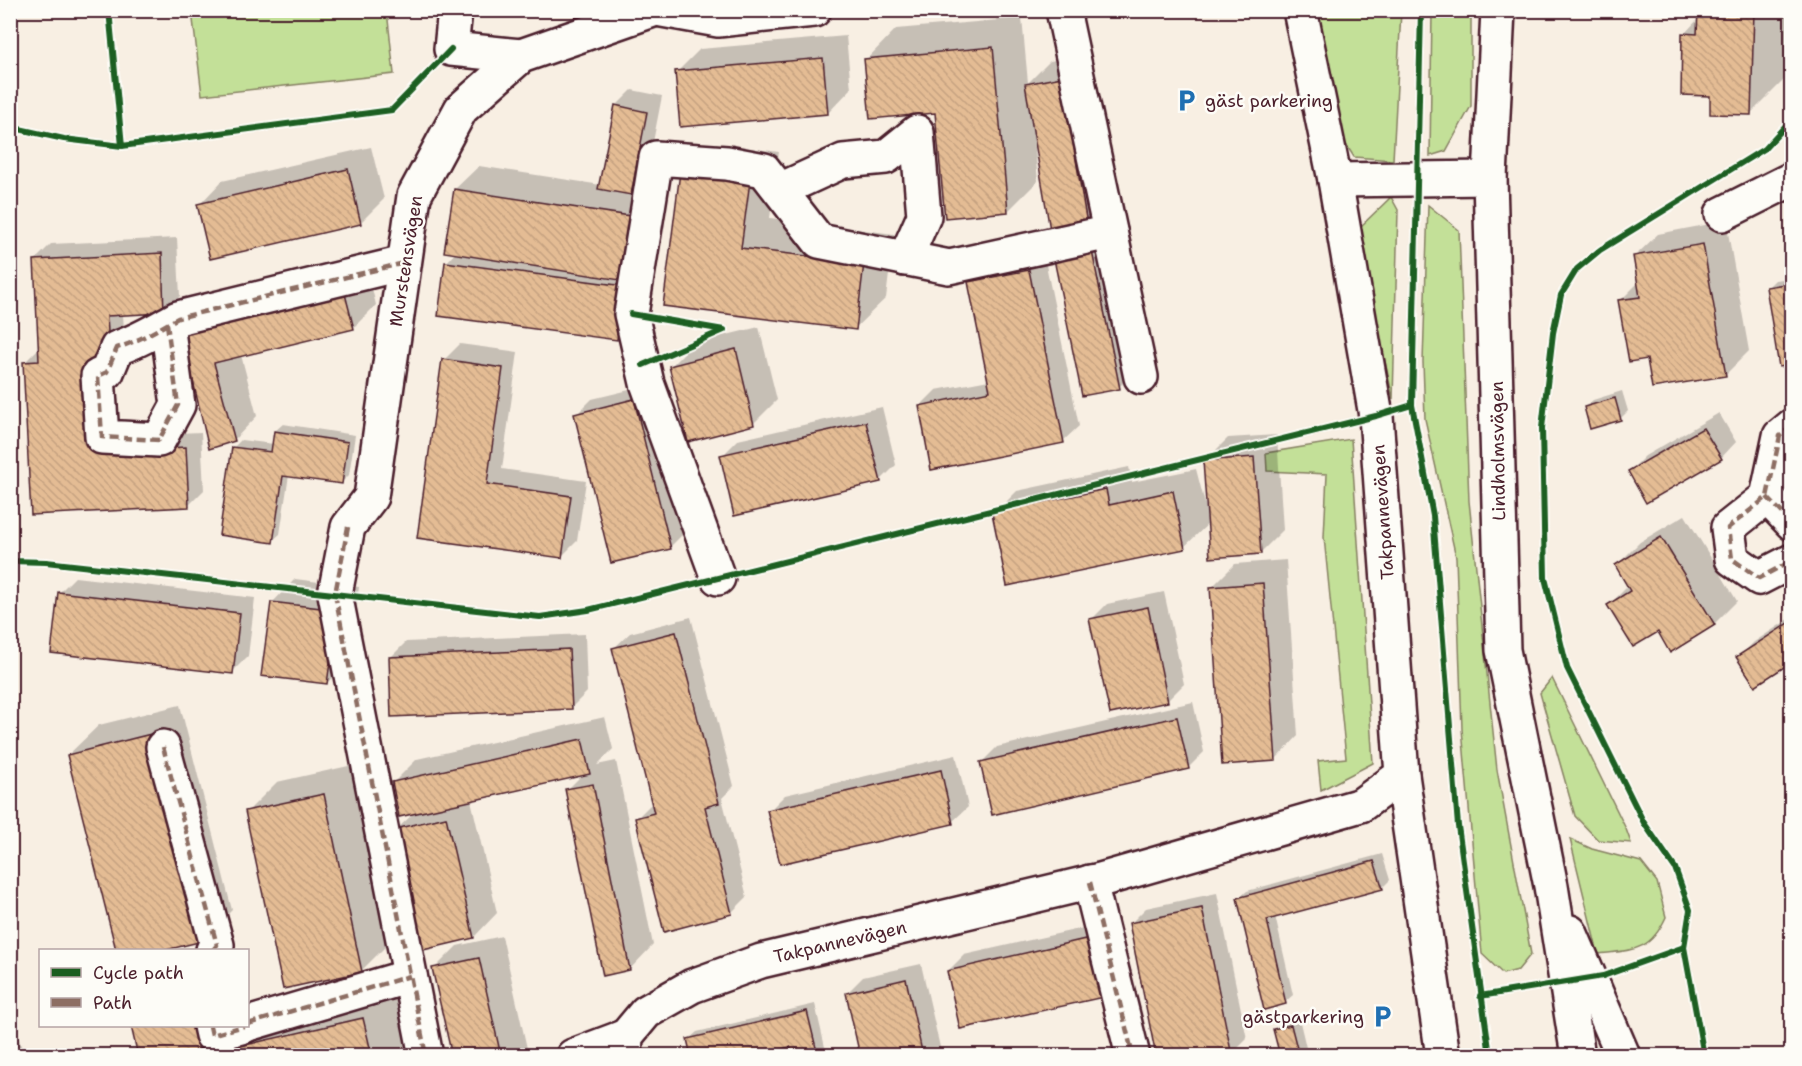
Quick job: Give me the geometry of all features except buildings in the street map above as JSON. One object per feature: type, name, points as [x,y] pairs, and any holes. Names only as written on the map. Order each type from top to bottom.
[{"type":"street","points":[[455,10],[451,49],[521,56]]},
{"type":"street","name":"Murstensvägen","points":[[410,976],[335,594],[348,527],[371,497],[414,196],[461,109],[521,56],[653,10]]},
{"type":"street","points":[[662,10],[718,20],[814,10]]},
{"type":"street","points":[[1062,10],[1141,376]]},
{"type":"street","points":[[1300,10],[1335,180],[1491,178]]},
{"type":"street","name":"Lindholmsvägen","points":[[1498,10],[1491,178],[1503,650],[1551,886],[1578,1056]]},
{"type":"street","points":[[780,190],[843,161],[886,157],[917,132],[924,216],[905,259]]},
{"type":"street","points":[[718,578],[647,383],[631,314],[656,158],[727,163],[764,170],[819,241],[949,267],[1110,232]]},
{"type":"street","points":[[1722,214],[1791,179]]},
{"type":"street","name":"Takpannevägen","points":[[1335,180],[1376,416],[1402,775],[1443,1056]]},
{"type":"street","points":[[166,324],[178,318],[404,263]]},
{"type":"street","points":[[1791,426],[1780,436],[1767,497],[1728,528],[1732,559],[1759,578],[1791,561]]},
{"type":"street","points":[[1767,497],[1791,523]]},
{"type":"street","points":[[163,747],[217,945],[214,949]]},
{"type":"street","name":"Takpannevägen","points":[[626,1046],[646,1012],[692,986],[761,961],[1090,882],[1361,805],[1402,775]]},
{"type":"street","points":[[1090,882],[1132,1056]]},
{"type":"street","name":"Lindholmsvägen","points":[[1551,886],[1623,1055]]},
{"type":"street","points":[[249,1024],[410,976],[426,1056]]},
{"type":"street","points":[[210,1027],[212,1035],[239,1027]]},
{"type":"street","points":[[573,1056],[626,1046]]},
{"type":"green space","points":[[192,11],[387,11],[394,74],[202,95]]},
{"type":"green space","points":[[1315,11],[1401,11],[1393,160],[1354,157],[1340,135]]},
{"type":"green space","points":[[1432,11],[1471,11],[1471,106],[1446,151],[1430,156]]},
{"type":"green space","points":[[1391,197],[1398,210],[1393,399],[1357,230]]},
{"type":"green space","points":[[1428,205],[1459,230],[1469,501],[1497,770],[1531,954],[1518,970],[1503,974],[1482,954],[1462,729],[1456,557],[1425,419],[1423,362]]},
{"type":"green space","points":[[1351,439],[1373,763],[1321,790],[1318,761],[1346,758],[1324,537],[1327,474],[1267,471],[1266,453]]},
{"type":"green space","points":[[1552,678],[1631,843],[1598,840],[1575,816],[1540,693]]},
{"type":"green space","points":[[1570,839],[1592,849],[1641,862],[1657,882],[1666,917],[1654,937],[1647,943],[1631,950],[1598,954]]},
{"type":"marked path","points":[[167,324],[178,405],[159,440],[102,437],[98,376],[107,372],[117,348],[178,318],[404,263]]},
{"type":"marked path","points":[[1792,426],[1780,436],[1767,497],[1728,528],[1732,559],[1759,578],[1792,561]]},
{"type":"marked path","points":[[1767,497],[1792,523]]},
{"type":"marked path","points":[[348,527],[335,594],[426,1056]]},
{"type":"marked path","points":[[163,747],[217,945],[214,949]]},
{"type":"marked path","points":[[1090,882],[1133,1056]]},
{"type":"marked path","points":[[249,1024],[410,976]]},
{"type":"marked path","points":[[210,1027],[212,1035],[240,1027]]},
{"type":"cycle path","points":[[109,10],[122,146]]},
{"type":"cycle path","points":[[1421,10],[1412,405],[1433,516],[1458,826],[1490,1056]]},
{"type":"cycle path","points":[[10,127],[64,139],[122,146],[392,110],[451,49]]},
{"type":"cycle path","points":[[1684,947],[1690,910],[1675,868],[1644,823],[1567,668],[1545,578],[1542,428],[1553,333],[1561,295],[1577,269],[1600,250],[1764,149],[1792,119]]},
{"type":"cycle path","points":[[631,314],[724,330],[643,365]]},
{"type":"cycle path","points":[[10,561],[46,562],[540,617],[588,610],[1376,416],[1412,405]]},
{"type":"cycle path","points":[[1480,996],[1603,976],[1684,947],[1704,1056]]},
{"type":"place","name":"gäst parkering","points":[[1187,101]]},
{"type":"place","name":"gästparkering","points":[[1382,1017]]}]
